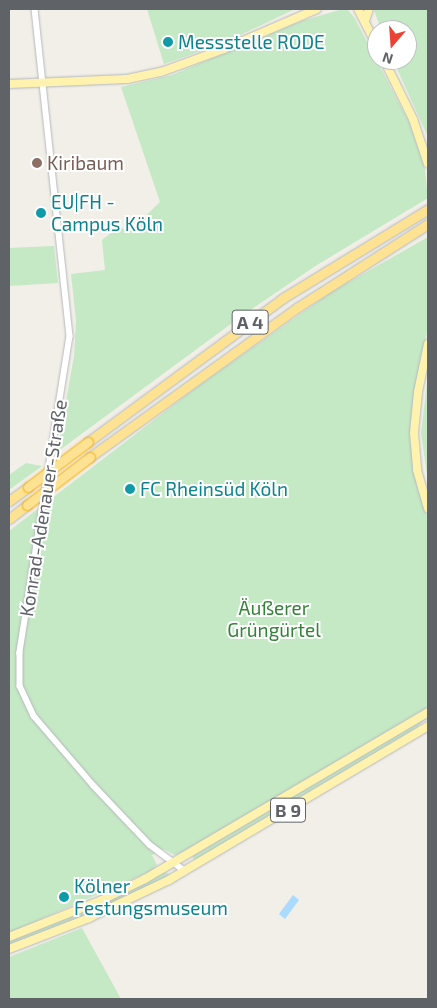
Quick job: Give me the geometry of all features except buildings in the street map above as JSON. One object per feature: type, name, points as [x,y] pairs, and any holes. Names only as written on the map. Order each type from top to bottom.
[{"type":"highway","name":"A 4","points":[[9,501],[283,298],[428,209]]},
{"type":"highway","name":"A 4","points":[[9,519],[90,457],[298,307],[424,227]]},
{"type":"main road","points":[[9,84],[127,79],[161,72],[210,55],[317,9]]},
{"type":"main road","points":[[358,9],[367,24]]},
{"type":"main road","points":[[365,20],[369,9]]},
{"type":"main road","points":[[389,70],[413,119],[428,164]]},
{"type":"main road","points":[[428,344],[418,392],[414,433],[418,471],[428,508]]},
{"type":"main road","name":"B 9","points":[[9,937],[102,900],[173,863],[428,712]]},
{"type":"main road","name":"B 9","points":[[9,950],[89,918],[185,871],[428,726]]},
{"type":"street","name":"Konrad-Adenauer-Straße","points":[[35,9],[41,82],[70,336],[20,653],[20,686],[30,710],[55,742],[112,807],[150,845],[185,871]]},
{"type":"green space","points":[[147,9],[295,9],[221,44],[164,64]]},
{"type":"green space","points":[[428,9],[428,137],[398,70],[417,70],[417,20],[378,20],[374,10]]},
{"type":"green space","points":[[339,10],[348,10],[354,17],[367,42],[367,70],[382,70],[409,122],[425,169],[428,198],[317,265],[243,315],[57,452],[74,356],[76,321],[71,274],[105,270],[102,240],[120,226],[128,233],[160,202],[121,87],[172,75],[302,21]]},
{"type":"green space","name":"Äußerer Grüngürtel","points":[[428,237],[428,327],[410,425],[417,487],[428,518],[428,707],[188,850],[175,855],[163,849],[152,855],[157,865],[151,871],[9,933],[9,531],[201,384],[333,291]]},
{"type":"green space","points":[[54,246],[58,283],[9,286],[9,248]]},
{"type":"green space","points":[[428,375],[428,481],[421,433]]},
{"type":"green space","points":[[26,463],[42,466],[9,490],[9,475]]},
{"type":"green space","points":[[428,717],[407,736],[195,861],[192,856]]},
{"type":"green space","points":[[165,872],[171,875],[111,905],[9,946],[9,941],[101,905]]},
{"type":"green space","points":[[82,928],[121,999],[9,999],[9,957]]},
{"type":"water","points":[[293,895],[299,900],[285,919],[279,914]]},
{"type":"place","name":"Messstelle RODE","points":[[168,42]]},
{"type":"place","name":"Kiribaum","points":[[37,163]]},
{"type":"place","name":"EU|FH - Campus Köln","points":[[41,213]]},
{"type":"place","name":"FC Rheinsüd Köln","points":[[130,489]]},
{"type":"place","name":"Kölner Festungsmuseum","points":[[64,897]]}]
